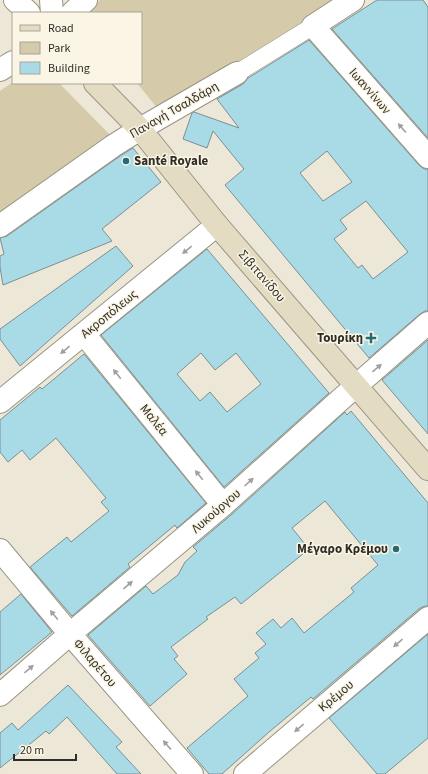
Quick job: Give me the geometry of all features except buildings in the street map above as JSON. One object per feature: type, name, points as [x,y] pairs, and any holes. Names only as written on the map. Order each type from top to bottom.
[{"type":"main road","name":"Σιβιτανίδου","points":[[96,84],[140,129],[217,225],[428,469]]},
{"type":"street","points":[[15,0],[28,12]]},
{"type":"street","points":[[51,0],[52,12]]},
{"type":"street","points":[[61,12],[65,0]]},
{"type":"street","points":[[73,12],[86,0]]},
{"type":"street","name":"Παναγή Τσαλδάρη","points":[[0,226],[113,146],[237,73],[353,0]]},
{"type":"street","name":"Ιωαννίνων","points":[[313,26],[428,157]]},
{"type":"street","points":[[0,70],[12,63]]},
{"type":"street","name":"Ακροπόλεως","points":[[0,402],[217,225]]},
{"type":"street","name":"Λυκούργου","points":[[0,695],[70,634],[224,505],[428,323]]},
{"type":"street","name":"Μαλέα","points":[[84,334],[224,505]]},
{"type":"street","name":"Φιλαρέτου","points":[[0,550],[70,634],[192,774]]},
{"type":"street","name":"Κρέμου","points":[[245,774],[428,618]]},
{"type":"green space","points":[[100,0],[349,0],[158,109],[138,84],[142,84],[142,12],[90,12],[94,5]]},
{"type":"green space","points":[[12,83],[12,84],[60,84],[113,138],[0,214],[0,91]]},
{"type":"place","name":"Santé Royale","points":[[126,161]]},
{"type":"place","name":"Τουρίκη","points":[[371,338]]},
{"type":"place","name":"Μέγαρο Κρέμου","points":[[396,549]]}]
